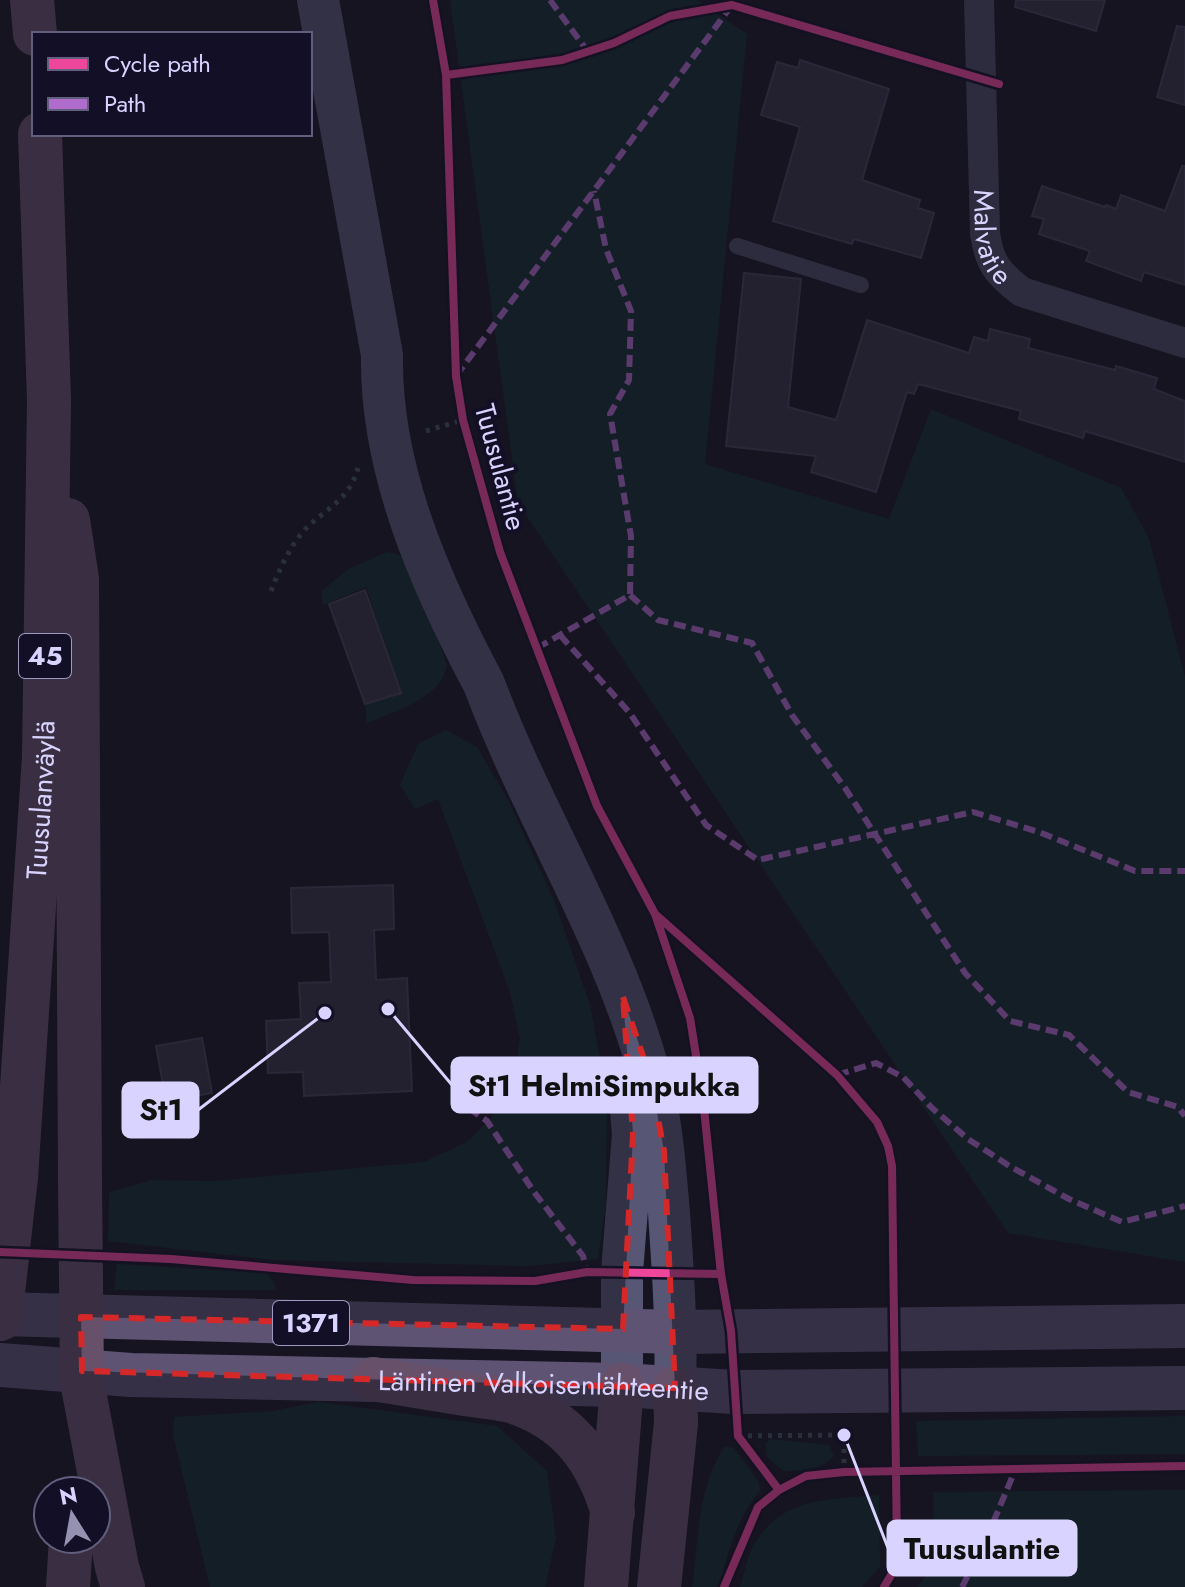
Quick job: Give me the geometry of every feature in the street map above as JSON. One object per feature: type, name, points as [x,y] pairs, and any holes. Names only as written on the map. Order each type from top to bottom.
[{"type":"highway","points":[[32,0],[35,32]]},
{"type":"highway","name":"Tuusulanväylä","points":[[0,1316],[16,1177],[44,757],[49,400],[40,136]]},
{"type":"highway","points":[[49,400],[77,579],[82,1472],[123,1587]]},
{"type":"highway","points":[[373,1379],[512,1402],[544,1415],[570,1434],[589,1457],[603,1480],[613,1513]]},
{"type":"highway","points":[[606,1587],[622,1385]]},
{"type":"highway","points":[[659,1587],[676,1423],[675,1388]]},
{"type":"highway","points":[[68,1587],[70,1555]]},
{"type":"main road","points":[[318,0],[382,355],[400,438],[473,622],[484,684],[623,997],[651,1080],[664,1151],[677,1332],[675,1388]]},
{"type":"main road","points":[[622,1385],[622,1272],[633,1134],[623,997]]},
{"type":"main road","name":"Läntinen Valkoisenlähteentie","points":[[0,1316],[677,1332],[1185,1326]]},
{"type":"main road","name":"Läntinen Valkoisenlähteentie","points":[[0,1365],[131,1375],[622,1385],[734,1392],[1185,1388]]},
{"type":"street","name":"Malvatie","points":[[979,0],[988,256],[1003,277],[1022,292],[1185,343]]},
{"type":"lane","points":[[737,246],[861,285]]},
{"type":"path","points":[[271,591],[285,557],[302,532],[340,501],[353,485],[361,450],[463,420]]},
{"type":"path","points":[[734,1392],[738,1436],[746,1447]]},
{"type":"path","points":[[738,1436],[844,1435],[844,1472]]},
{"type":"path","points":[[832,1474],[860,1472]]},
{"type":"highlighted area","points":[[623,997],[651,1080],[664,1151],[675,1388],[82,1371],[81,1317],[623,1329],[633,1134]]},
{"type":"green space","points":[[450,0],[697,0],[747,34],[705,464],[889,519],[931,409],[1121,488],[1149,538],[1185,677],[1185,1262],[1008,1233],[518,503]]},
{"type":"green space","points":[[387,552],[410,558],[447,665],[443,677],[427,695],[367,723],[365,704],[401,692],[366,587],[323,605],[321,592],[348,569]]},
{"type":"green space","points":[[446,730],[477,747],[508,800],[554,900],[590,1005],[607,1096],[606,1204],[598,1259],[528,1266],[274,1260],[108,1241],[109,1192],[152,1180],[214,1181],[424,1162],[467,1142],[510,1098],[520,1039],[510,992],[438,799],[415,809],[400,785],[418,744]]},
{"type":"green space","points":[[117,1264],[266,1273],[276,1290],[114,1290]]},
{"type":"green space","points":[[319,1402],[497,1426],[547,1471],[556,1538],[545,1587],[210,1587],[173,1435],[174,1417],[273,1411]]},
{"type":"green space","points":[[1185,1416],[1185,1454],[918,1456],[916,1421]]},
{"type":"green space","points":[[771,1439],[829,1445],[834,1456],[817,1467],[783,1471],[767,1457],[765,1444]]},
{"type":"green space","points":[[725,1446],[734,1448],[759,1482],[760,1491],[739,1524],[719,1587],[692,1587],[704,1496]]},
{"type":"green space","points":[[1185,1490],[1185,1587],[917,1587],[934,1566],[933,1492]]},
{"type":"green space","points":[[879,1495],[880,1567],[862,1587],[740,1587],[753,1546],[778,1518],[792,1509],[824,1500]]},
{"type":"building","points":[[1016,0],[1105,0],[1096,31],[1015,7]]},
{"type":"building","points":[[1177,26],[1185,27],[1185,105],[1157,97]]},
{"type":"building","points":[[800,60],[889,89],[862,180],[920,200],[918,208],[934,213],[921,258],[854,239],[852,244],[773,221],[800,127],[761,115],[777,62],[798,68]]},
{"type":"building","points":[[1182,166],[1185,166],[1185,285],[1144,272],[1141,281],[1086,261],[1090,251],[1039,234],[1044,219],[1032,216],[1042,186],[1105,207],[1116,209],[1121,195],[1165,211]]},
{"type":"building","points":[[744,273],[801,279],[788,407],[836,420],[867,320],[969,353],[974,337],[988,341],[990,329],[1030,339],[1028,348],[1115,370],[1116,366],[1157,378],[1154,389],[1185,401],[1185,462],[1085,431],[1083,438],[1019,419],[1021,411],[918,384],[914,394],[907,392],[876,492],[811,472],[816,456],[726,446]]},
{"type":"building","points":[[365,590],[401,693],[365,704],[329,604]]},
{"type":"building","points":[[393,885],[394,929],[374,930],[376,980],[407,978],[412,1091],[304,1096],[303,1072],[268,1073],[266,1021],[301,1019],[299,983],[331,982],[329,932],[292,933],[291,888]]},
{"type":"building","points":[[202,1038],[212,1093],[166,1101],[156,1046]]},
{"type":"marked path","points":[[550,0],[588,52]]},
{"type":"marked path","points":[[456,376],[732,5]]},
{"type":"marked path","points":[[537,648],[630,595],[631,536],[610,414],[629,380],[631,311],[606,249],[594,191]]},
{"type":"marked path","points":[[630,595],[658,620],[752,643],[792,715],[845,788],[965,973],[1010,1021],[1069,1035],[1128,1092],[1178,1107],[1185,1116]]},
{"type":"marked path","points":[[560,635],[629,712],[706,825],[758,860],[973,812],[1039,832],[1135,871],[1185,871]]},
{"type":"marked path","points":[[837,1075],[876,1063],[903,1077],[932,1108],[968,1139],[1011,1167],[1069,1199],[1122,1222],[1185,1206]]},
{"type":"marked path","points":[[454,1098],[487,1121],[534,1192],[583,1256],[587,1272]]},
{"type":"marked path","points":[[962,1587],[1016,1468]]},
{"type":"cycle path","name":"Tuusulantie","points":[[433,0],[446,75],[456,376],[463,420],[500,552],[597,806],[655,914],[690,1018],[703,1099],[721,1274],[731,1331],[738,1436],[779,1490]]},
{"type":"cycle path","points":[[446,75],[562,60],[614,43],[670,16],[732,5],[999,84]]},
{"type":"cycle path","points":[[655,914],[837,1075],[877,1122],[888,1146],[892,1166],[897,1549],[894,1570],[884,1587]]},
{"type":"cycle path","points":[[0,1252],[171,1259],[413,1280],[535,1281],[587,1272],[721,1274]]},
{"type":"cycle path","points":[[724,1587],[758,1507],[779,1490],[806,1476],[844,1472],[1185,1466]]},
{"type":"place","name":"St1 HelmiSimpukka","points":[[388,1009]]},
{"type":"place","name":"St1","points":[[325,1013]]},
{"type":"place","name":"Tuusulantie","points":[[844,1435]]}]
